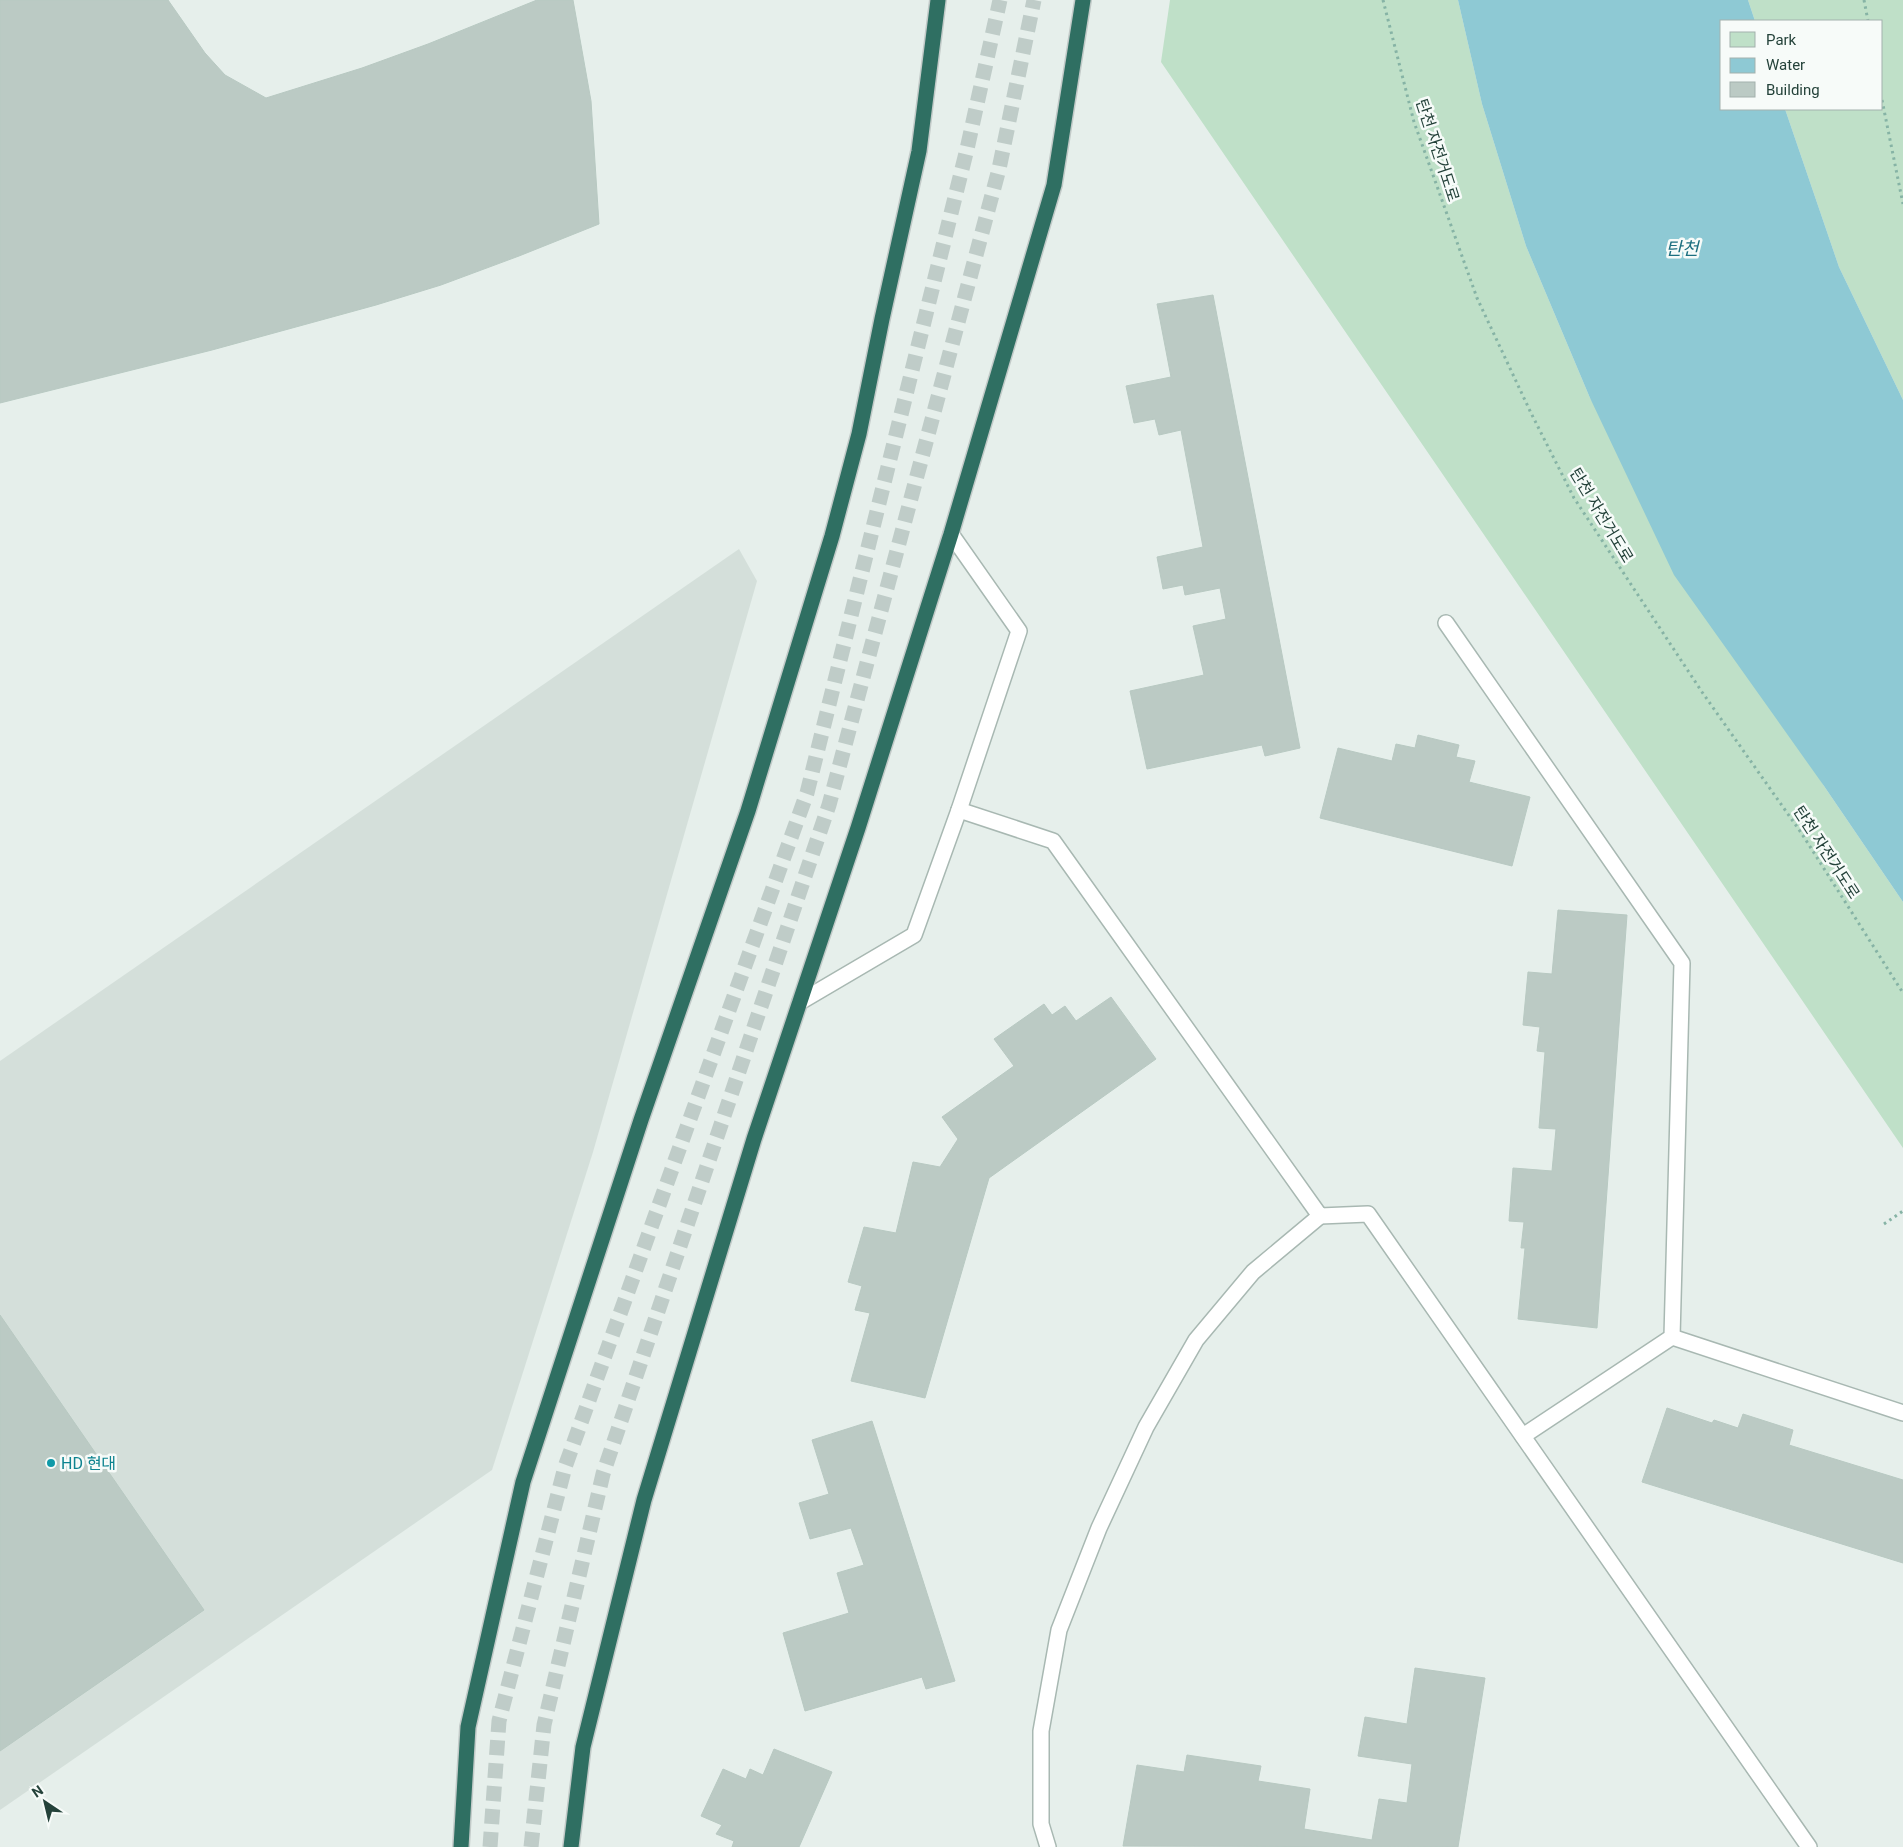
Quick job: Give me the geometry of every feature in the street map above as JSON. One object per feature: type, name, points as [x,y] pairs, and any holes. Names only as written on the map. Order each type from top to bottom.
[{"type":"highway","points":[[461,1847],[468,1727],[523,1482],[641,1120],[748,812],[832,536],[857,443],[919,151],[938,0]]},
{"type":"highway","points":[[571,1847],[583,1746],[644,1500],[754,1139],[858,828],[951,534],[1054,185],[1083,0]]},
{"type":"lane","points":[[800,1002],[914,935],[959,810],[1019,631],[951,534]]},
{"type":"lane","points":[[1446,622],[1682,963],[1672,1337]]},
{"type":"lane","points":[[959,810],[1053,841],[1320,1216]]},
{"type":"lane","points":[[1048,1847],[1042,1824],[1041,1732],[1059,1630],[1099,1528],[1146,1427],[1196,1340],[1252,1272],[1320,1216],[1368,1214],[1810,1847]]},
{"type":"lane","points":[[1672,1337],[1903,1413]]},
{"type":"lane","points":[[1523,1436],[1672,1337]]},
{"type":"path","name":"탄천 자전거도로","points":[[1383,0],[1414,122],[1477,298],[1531,413],[1570,489],[1616,564],[1702,692],[1802,834],[1903,993]]},
{"type":"path","points":[[1864,0],[1868,20]]},
{"type":"path","points":[[1883,105],[1903,204]]},
{"type":"path","points":[[1884,1224],[1903,1211]]},
{"type":"shaded area","points":[[739,549],[757,581],[593,1152],[492,1470],[0,1810],[0,1061]]},
{"type":"green space","points":[[1170,0],[1458,0],[1482,104],[1526,246],[1590,398],[1824,786],[1903,902],[1903,1148],[1161,62]]},
{"type":"green space","points":[[1748,0],[1903,0],[1903,400],[1839,267],[1785,110],[1883,110],[1883,20],[1755,20]]},
{"type":"water","name":"탄천","points":[[1458,0],[1748,0],[1755,20],[1720,20],[1720,110],[1785,110],[1839,267],[1903,400],[1903,902],[1824,786],[1674,575],[1590,398],[1526,246],[1482,104]]},
{"type":"building","points":[[0,0],[168,0],[205,53],[225,75],[266,98],[362,68],[428,44],[537,0],[573,0],[591,101],[599,224],[441,285],[376,305],[212,350],[0,403]]},
{"type":"building","points":[[1213,295],[1300,748],[1265,756],[1262,745],[1147,769],[1130,691],[1204,675],[1193,626],[1226,619],[1220,588],[1185,595],[1183,585],[1163,589],[1157,557],[1203,547],[1181,430],[1159,435],[1155,419],[1134,423],[1126,386],[1171,377],[1157,304]]},
{"type":"building","points":[[1418,735],[1459,745],[1456,757],[1475,761],[1469,782],[1530,797],[1512,866],[1320,818],[1338,748],[1392,761],[1396,744],[1415,748]]},
{"type":"building","points":[[1558,910],[1627,915],[1597,1328],[1518,1319],[1525,1248],[1521,1248],[1524,1222],[1509,1221],[1513,1168],[1552,1171],[1556,1129],[1539,1128],[1545,1052],[1537,1051],[1540,1027],[1523,1025],[1528,972],[1552,974]]},
{"type":"building","points":[[1111,997],[1156,1059],[989,1178],[925,1398],[851,1381],[870,1313],[855,1310],[862,1286],[848,1282],[864,1227],[896,1233],[913,1162],[940,1167],[958,1139],[942,1117],[1014,1066],[994,1039],[1044,1004],[1052,1015],[1065,1006],[1076,1021]]},
{"type":"building","name":"HD 현대","points":[[0,1315],[204,1610],[0,1751]]},
{"type":"building","points":[[1667,1408],[1712,1423],[1714,1420],[1738,1428],[1743,1414],[1793,1430],[1789,1445],[1903,1480],[1903,1563],[1642,1482]]},
{"type":"building","points":[[872,1421],[955,1681],[926,1689],[922,1677],[805,1711],[783,1633],[849,1613],[837,1573],[864,1565],[851,1528],[810,1539],[799,1503],[829,1494],[812,1440]]},
{"type":"building","points":[[1415,1668],[1485,1678],[1458,1847],[1123,1846],[1137,1765],[1184,1772],[1187,1755],[1261,1766],[1258,1781],[1310,1789],[1304,1829],[1372,1840],[1379,1799],[1407,1803],[1412,1764],[1358,1756],[1365,1717],[1407,1724]]},
{"type":"building","points":[[774,1749],[832,1772],[799,1847],[732,1847],[734,1841],[716,1834],[722,1825],[701,1816],[723,1769],[746,1779],[750,1769],[763,1775]]},
{"type":"tunnel","points":[[490,1847],[499,1721],[565,1467],[807,793],[967,149],[1000,0]]},
{"type":"tunnel","points":[[531,1847],[544,1725],[603,1474],[829,805],[999,169],[1034,0]]},
{"type":"place","name":"HD 현대","points":[[51,1463]]}]
